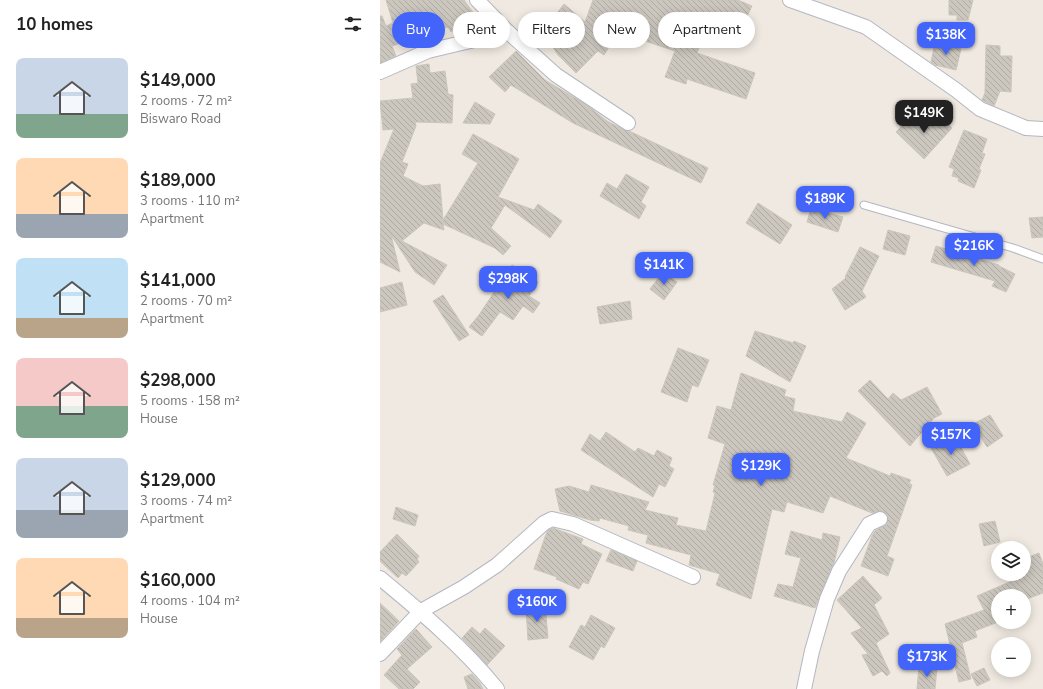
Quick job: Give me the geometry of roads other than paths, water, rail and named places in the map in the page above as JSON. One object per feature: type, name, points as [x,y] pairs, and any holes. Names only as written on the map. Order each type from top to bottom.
[{"type":"street","points":[[477,0],[489,12]]},
{"type":"street","points":[[790,0],[866,27],[956,90],[980,109],[1026,128],[1043,129]]},
{"type":"street","points":[[510,34],[556,76],[628,123]]},
{"type":"street","points":[[380,72],[428,51],[453,45]]},
{"type":"street","points":[[380,654],[421,611],[464,587],[497,565],[544,523],[552,519],[573,524],[693,577]]},
{"type":"street","points":[[804,689],[812,651],[827,599],[839,571],[868,524],[880,519]]},
{"type":"street","points":[[380,578],[421,611],[475,664],[497,689]]},
{"type":"lane","points":[[864,205],[1013,248],[1043,259]]}]
